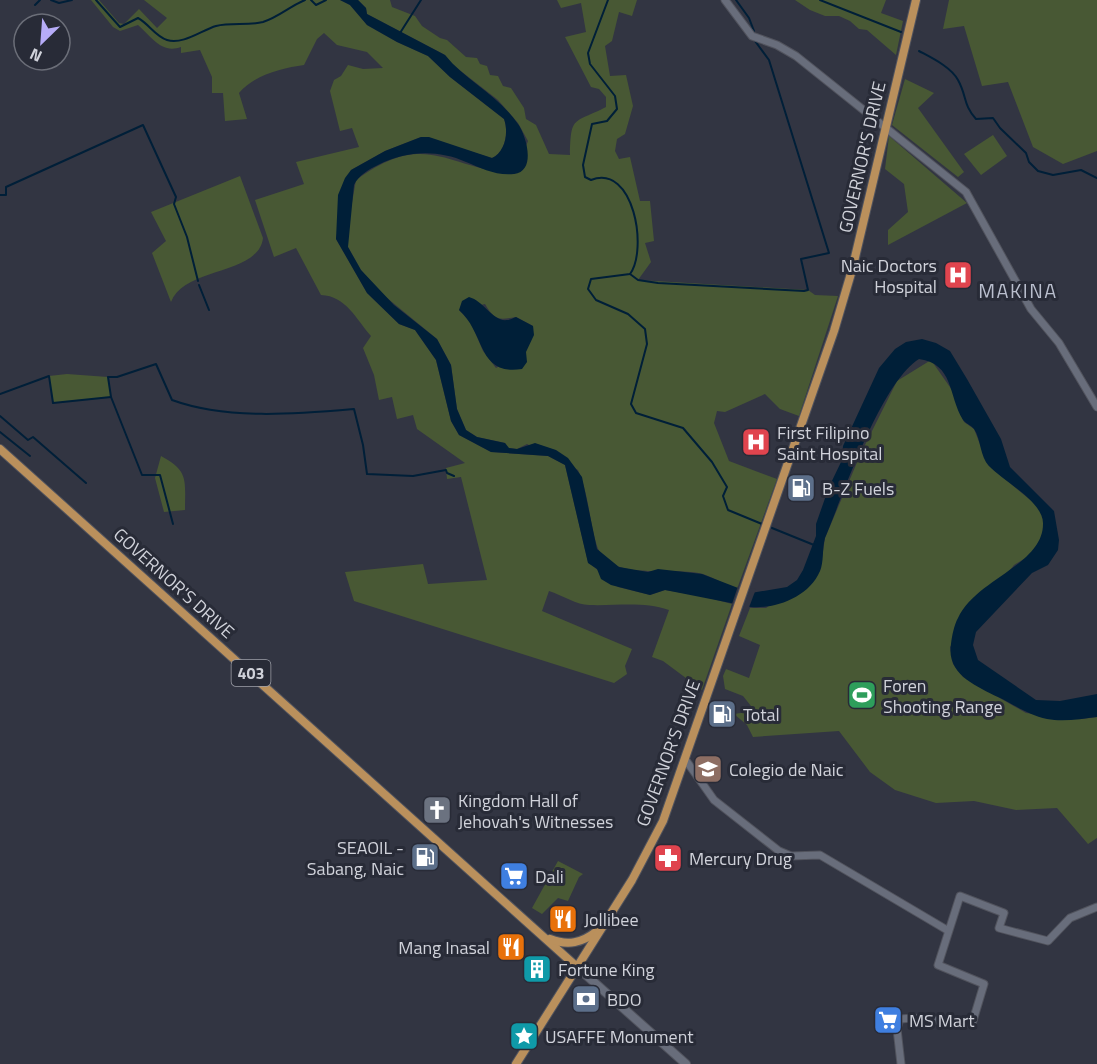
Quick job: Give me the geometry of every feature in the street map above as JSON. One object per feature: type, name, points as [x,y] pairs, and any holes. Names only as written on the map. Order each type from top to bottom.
[{"type":"main road","name":"GOVERNOR'S DRIVE","points":[[0,449],[578,967],[658,832],[750,577],[852,270],[916,0]]},
{"type":"main road","points":[[545,937],[565,943],[579,942],[589,937],[603,924]]},
{"type":"main road","points":[[516,1064],[578,967]]},
{"type":"main road","name":"403","points":[[578,967],[686,1064]]},
{"type":"street","points":[[725,0],[752,36],[777,45],[796,56],[966,192],[1031,309],[1059,343],[1097,407]]},
{"type":"street","points":[[686,759],[714,800],[779,851],[791,856],[820,855],[947,930]]},
{"type":"street","points":[[901,1064],[897,1029],[900,1019],[910,1017],[972,1024],[984,984],[938,965],[947,930],[960,896],[1004,913],[999,928],[1048,941],[1070,918],[1097,907]]},
{"type":"green space","points":[[91,0],[99,0],[119,23],[124,24],[139,9],[157,28],[167,18],[144,0],[340,0],[350,5],[367,25],[428,56],[450,77],[504,119],[505,142],[492,158],[421,137],[385,151],[351,170],[336,239],[367,293],[399,324],[415,330],[436,360],[451,421],[459,435],[491,452],[548,456],[565,465],[588,562],[618,587],[650,595],[665,590],[732,604],[702,690],[663,661],[652,657],[669,610],[659,607],[584,605],[549,591],[542,611],[632,649],[625,666],[627,674],[614,683],[354,601],[345,572],[423,564],[428,584],[487,580],[461,477],[447,479],[446,468],[465,463],[417,429],[413,415],[397,419],[392,397],[379,400],[374,375],[363,348],[371,336],[344,304],[330,296],[321,295],[296,248],[274,257],[255,200],[304,184],[296,162],[359,147],[352,128],[340,131],[330,91],[334,80],[341,76],[348,65],[363,69],[383,68],[367,52],[337,45],[324,33],[317,39],[304,65],[278,70],[260,77],[239,93],[247,119],[225,121],[223,93],[212,93],[212,77],[200,50],[181,53],[181,47],[174,49],[162,46],[138,25],[120,31],[113,27]]},
{"type":"green space","points":[[358,0],[390,0],[392,7],[415,16],[422,26],[447,40],[466,57],[477,58],[480,64],[487,66],[490,75],[498,76],[503,86],[511,88],[524,108],[526,119],[536,125],[549,154],[570,155],[571,133],[576,122],[606,107],[606,97],[599,89],[591,87],[565,37],[586,32],[581,3],[561,8],[557,0],[637,0],[632,16],[619,12],[612,41],[605,46],[610,76],[626,75],[633,106],[625,134],[617,139],[615,151],[619,159],[630,157],[640,201],[650,201],[654,241],[645,243],[651,262],[638,280],[808,290],[815,295],[838,296],[799,416],[780,409],[765,394],[725,412],[717,411],[714,423],[729,461],[777,479],[737,589],[703,574],[628,569],[615,565],[604,557],[597,546],[578,470],[527,444],[517,449],[508,448],[505,443],[477,437],[466,430],[457,409],[451,365],[437,339],[381,293],[361,270],[348,247],[347,231],[356,180],[380,165],[401,157],[419,154],[515,174],[528,141],[518,123],[498,100],[453,65],[445,55],[367,14],[366,8]],"holes":[[[485,304],[498,318],[516,317],[533,326],[533,334],[527,347],[516,357],[496,368],[483,351],[471,323],[459,310]]]},
{"type":"green space","points":[[795,0],[886,0],[881,13],[903,21],[896,55],[867,30],[859,29],[850,21],[839,16],[825,16],[810,10]]},
{"type":"green space","points":[[949,0],[1097,0],[1097,151],[1063,164],[1033,147],[1008,82],[982,86],[964,26],[943,29]]},
{"type":"green space","points":[[905,79],[934,93],[918,108],[964,172],[958,177],[892,125]]},
{"type":"green space","points":[[993,135],[1007,156],[981,175],[964,154]]},
{"type":"green space","points":[[889,136],[967,203],[888,245],[888,230],[908,212],[904,184],[885,169]]},
{"type":"green space","points":[[240,176],[263,238],[258,250],[249,259],[190,282],[171,302],[152,253],[166,241],[151,212]]},
{"type":"green space","points":[[931,360],[952,390],[964,422],[974,429],[988,465],[1046,513],[1043,536],[1029,556],[1014,565],[950,647],[953,664],[963,677],[1026,713],[1082,719],[1097,717],[1097,838],[1088,844],[1057,808],[1016,810],[974,801],[936,803],[895,790],[870,772],[839,731],[753,737],[747,725],[734,714],[747,712],[751,706],[743,696],[725,689],[723,676],[726,669],[749,678],[760,645],[739,636],[750,608],[766,608],[820,571],[825,538],[861,453],[897,381]]},
{"type":"green space","points":[[67,374],[108,377],[111,397],[53,403],[49,376]]},
{"type":"green space","points":[[161,456],[177,467],[184,477],[185,510],[164,512],[155,478]]},
{"type":"green space","points":[[558,861],[583,874],[579,877],[568,901],[558,898],[542,914],[532,908]]},
{"type":"water","points":[[340,0],[358,0],[366,8],[367,14],[445,55],[462,73],[510,113],[521,129],[526,144],[528,152],[525,166],[514,174],[495,173],[444,155],[421,153],[388,160],[364,173],[354,185],[348,247],[361,270],[394,305],[437,339],[451,365],[457,409],[466,430],[477,437],[505,443],[509,448],[517,449],[535,443],[556,450],[568,458],[582,477],[597,549],[619,567],[648,572],[658,569],[702,574],[751,593],[787,587],[797,580],[803,570],[816,536],[816,524],[829,487],[842,460],[843,446],[879,368],[895,349],[906,342],[922,339],[936,343],[950,351],[967,379],[1001,439],[1010,467],[1054,511],[1059,540],[1058,550],[1048,565],[1032,573],[976,632],[973,645],[978,660],[1036,700],[1060,701],[1097,694],[1097,717],[1059,720],[1034,715],[964,678],[953,663],[951,644],[954,627],[967,604],[1032,550],[1040,538],[1043,524],[1042,516],[1030,500],[986,462],[976,433],[963,420],[944,374],[939,367],[930,362],[919,359],[905,372],[891,391],[864,441],[825,538],[820,571],[808,588],[791,600],[771,606],[751,607],[665,590],[650,595],[611,585],[601,579],[597,569],[588,563],[565,465],[548,456],[491,452],[459,435],[451,421],[436,360],[415,330],[399,324],[367,293],[336,239],[338,195],[351,170],[385,151],[421,137],[429,137],[492,158],[503,147],[506,130],[504,119],[450,77],[428,56],[367,25],[350,5]]},
{"type":"water","points":[[469,297],[497,318],[507,320],[516,317],[533,326],[534,335],[526,352],[527,362],[522,369],[507,369],[489,360],[468,320],[459,310],[462,301]]},
{"type":"pier","points":[[738,586],[756,589],[748,610],[731,607]]},
{"type":"waterway","points":[[35,5],[40,0]]},
{"type":"waterway","points":[[51,0],[59,3],[72,0]]},
{"type":"waterway","points":[[96,0],[120,27],[138,18],[159,36],[173,41],[186,39],[216,26],[263,22],[305,0]]},
{"type":"waterway","points":[[311,0],[316,5],[326,0]]},
{"type":"waterway","points":[[400,33],[421,0]]},
{"type":"waterway","points":[[608,0],[588,53],[590,64],[615,96],[617,109],[607,121],[592,124],[583,165],[585,177],[591,180],[606,178],[618,184],[627,196],[637,229],[638,247],[630,274],[591,279],[588,289],[596,300],[628,314],[645,329],[647,344],[631,404],[636,413],[683,428],[712,462],[727,487],[723,496],[728,510],[762,524]]},
{"type":"waterway","points":[[736,0],[749,18],[754,31]]},
{"type":"waterway","points":[[820,0],[901,32]]},
{"type":"waterway","points":[[630,274],[638,280],[658,283],[804,291],[808,290],[801,259],[829,253],[769,60],[755,41]]},
{"type":"waterway","points":[[919,51],[941,63],[955,75],[967,105],[976,119],[993,118],[1026,153],[1029,162],[1038,171],[1053,175],[1081,170],[1097,178]]},
{"type":"waterway","points":[[0,195],[6,195],[6,187],[143,125],[176,197],[174,204],[187,237],[198,281]]},
{"type":"waterway","points":[[199,285],[209,310]]},
{"type":"waterway","points":[[173,524],[160,475],[142,475],[111,397],[108,377],[117,377],[156,364],[172,400],[215,411],[285,414],[354,409],[367,474],[413,476],[446,470],[454,476]]},
{"type":"waterway","points":[[0,394],[49,376],[53,403],[111,397]]},
{"type":"waterway","points":[[0,416],[28,440],[33,437],[86,483]]},
{"type":"waterway","points":[[0,432],[30,456]]},
{"type":"waterway","points":[[772,528],[814,545]]},
{"type":"place","name":"Naic Doctors Hospital","points":[[958,275]]},
{"type":"place","name":"First Filipino Saint Hospital","points":[[756,442]]},
{"type":"place","name":"B-Z Fuels","points":[[801,488]]},
{"type":"place","name":"Foren Shooting Range","points":[[862,695]]},
{"type":"place","name":"Total","points":[[722,714]]},
{"type":"place","name":"Colegio de Naic","points":[[708,769]]},
{"type":"place","name":"Kingdom Hall of Jehovah's Witnesses","points":[[437,810]]},
{"type":"place","name":"SEAOIL - Sabang, Naic","points":[[425,857]]},
{"type":"place","name":"Mercury Drug","points":[[668,858]]},
{"type":"place","name":"Dali","points":[[514,876]]},
{"type":"place","name":"Jollibee","points":[[563,919]]},
{"type":"place","name":"Mang Inasal","points":[[511,947]]},
{"type":"place","name":"Fortune King","points":[[537,969]]},
{"type":"place","name":"BDO","points":[[586,999]]},
{"type":"place","name":"MS Mart","points":[[888,1020]]},
{"type":"place","name":"USAFFE Monument","points":[[524,1036]]},
{"type":"district","name":"MAKINA","points":[[1018,290]]}]
